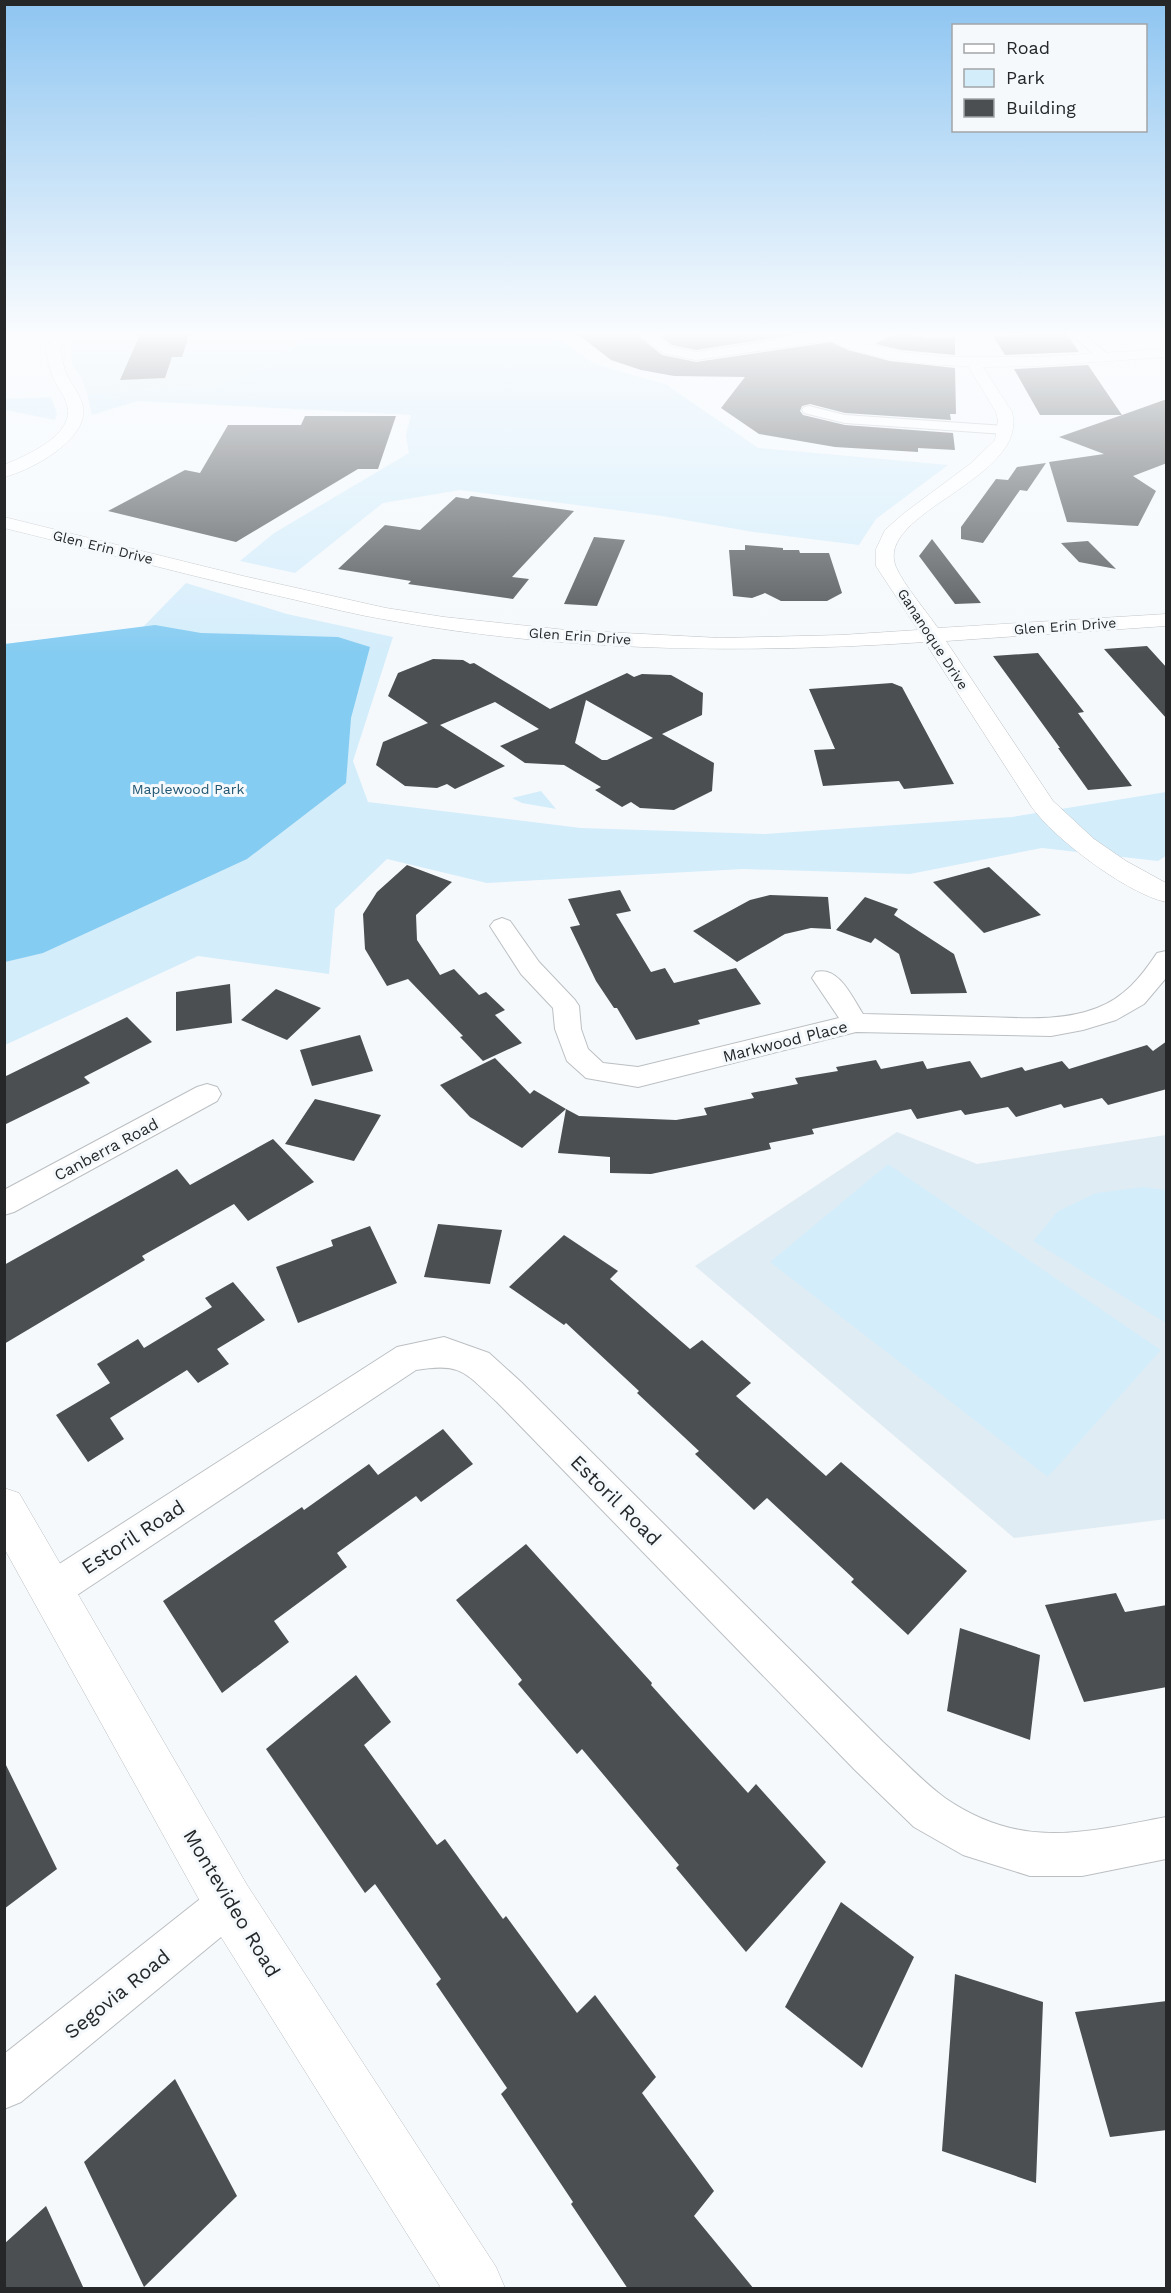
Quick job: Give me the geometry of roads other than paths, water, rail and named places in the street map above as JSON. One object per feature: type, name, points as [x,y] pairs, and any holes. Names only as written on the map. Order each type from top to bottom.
[{"type":"street","points":[[4,472],[52,447],[61,439]]},
{"type":"street","name":"Gananoque Drive","points":[[1003,439],[976,468],[909,518],[887,541],[886,566],[1044,806],[1061,827],[1125,872],[1167,894]]},
{"type":"street","name":"Glen Erin Drive","points":[[4,522],[243,582],[386,614],[444,624],[596,639],[720,644],[841,641],[1167,620]]},
{"type":"street","name":"Markwood Place","points":[[502,926],[530,968],[566,1006],[568,1029],[576,1054],[596,1071],[638,1077],[856,1023],[1051,1027],[1083,1021],[1107,1014],[1135,998],[1152,982],[1167,959]]},
{"type":"street","points":[[825,978],[856,1023]]},
{"type":"street","name":"Canberra Road","points":[[4,1204],[207,1094]]},
{"type":"street","name":"Estoril Road","points":[[52,1590],[409,1357],[444,1351],[477,1363],[509,1392],[869,1756],[929,1812],[978,1840],[1030,1855],[1082,1855],[1167,1838]]},
{"type":"street","name":"Montevideo Road","points":[[4,1508],[229,1903],[475,2289]]},
{"type":"street","name":"Segovia Road","points":[[4,2085],[229,1903]]},
{"type":"park label","name":"Maplewood Park","points":[[188,789]]}]
